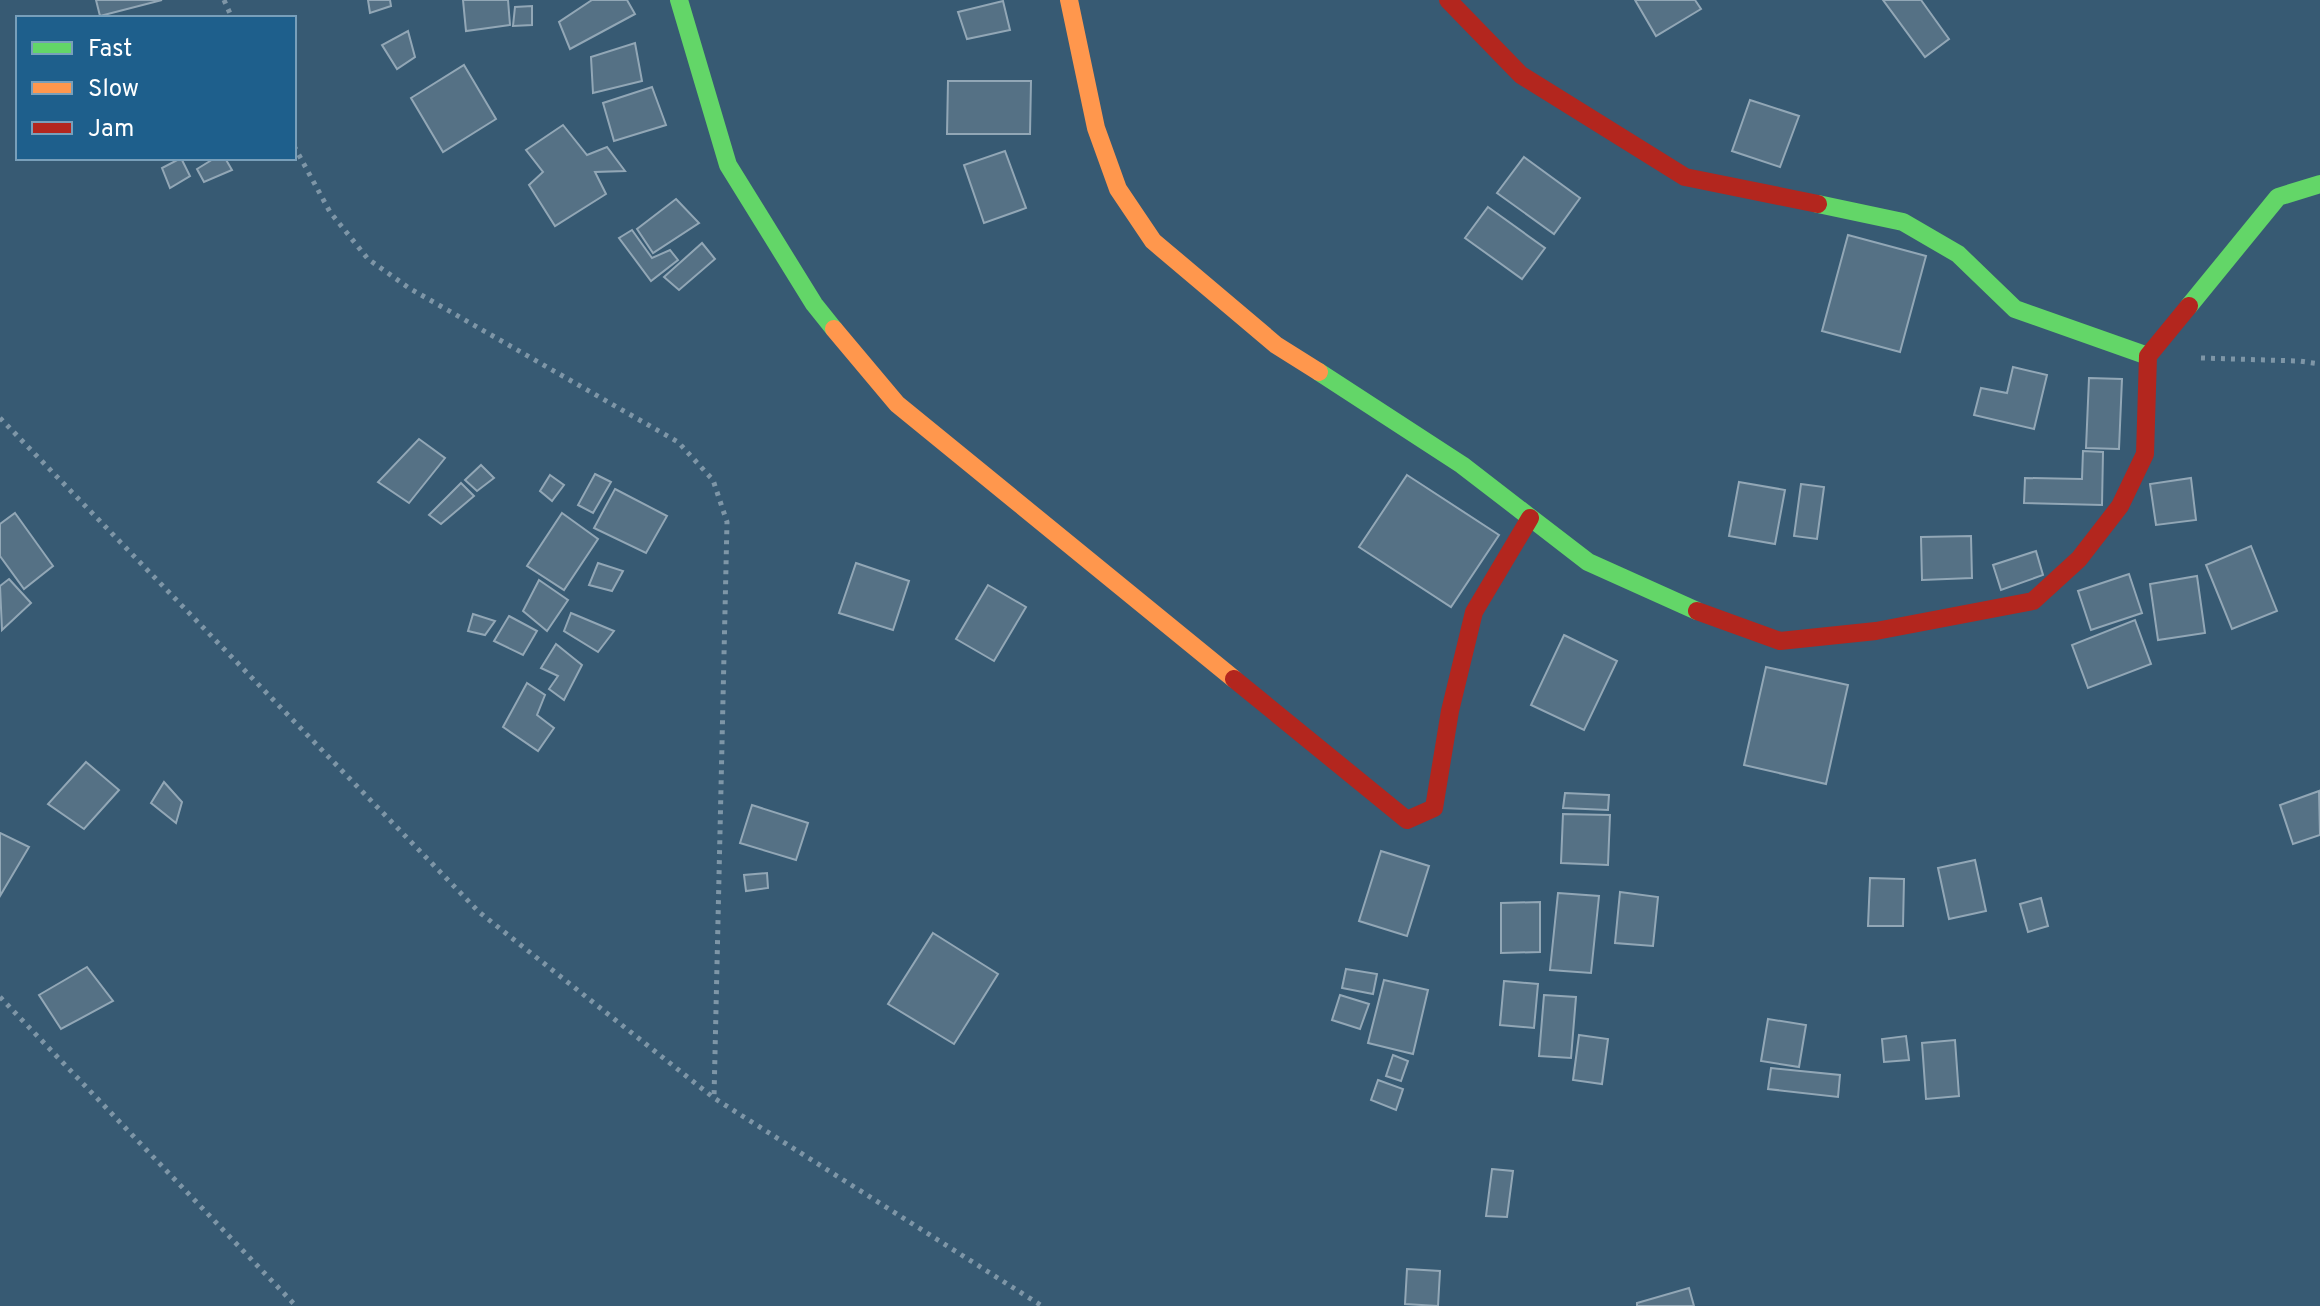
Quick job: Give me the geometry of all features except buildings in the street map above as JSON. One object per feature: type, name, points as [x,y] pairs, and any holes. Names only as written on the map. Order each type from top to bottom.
[{"type":"street","points":[[679,0],[728,165],[814,304],[897,404],[1407,820],[1434,808],[1450,711],[1474,612],[1530,518]]},
{"type":"street","points":[[1069,0],[1096,128],[1118,189],[1153,241],[1276,345],[1462,465],[1588,562],[1698,612],[1780,641],[1876,631],[2033,601],[2079,559],[2120,506],[2145,454],[2148,356],[2278,197],[2320,184]]},
{"type":"street","points":[[1448,0],[1521,75],[1685,177],[1903,222],[1958,254],[2015,309],[2148,356]]},
{"type":"path","points":[[296,150],[330,212],[368,259],[409,288],[678,442],[713,480],[727,522],[714,1098]]},
{"type":"path","points":[[2148,356],[2320,364]]},
{"type":"path","points":[[0,418],[479,912],[714,1098],[1042,1306]]},
{"type":"path","points":[[0,997],[296,1306]]},
{"type":"traffic: fast","points":[[679,0],[728,165],[814,304],[834,329]]},
{"type":"traffic: fast","points":[[2189,306],[2278,197],[2320,184]]},
{"type":"traffic: fast","points":[[1818,204],[1903,222],[1958,254],[2015,309],[2148,356]]},
{"type":"traffic: fast","points":[[1319,372],[1462,465],[1588,562],[1697,611]]},
{"type":"traffic: slow","points":[[1069,0],[1096,128],[1118,189],[1153,241],[1276,345],[1319,372]]},
{"type":"traffic: slow","points":[[834,329],[897,404],[1234,679]]},
{"type":"traffic: jam","points":[[1448,0],[1521,75],[1685,177],[1818,204]]},
{"type":"traffic: jam","points":[[1697,611],[1780,641],[1876,631],[2033,601],[2079,559],[2120,506],[2145,454],[2148,356],[2189,306]]},
{"type":"traffic: jam","points":[[1234,679],[1407,820],[1434,808],[1450,711],[1474,612],[1530,518]]}]
